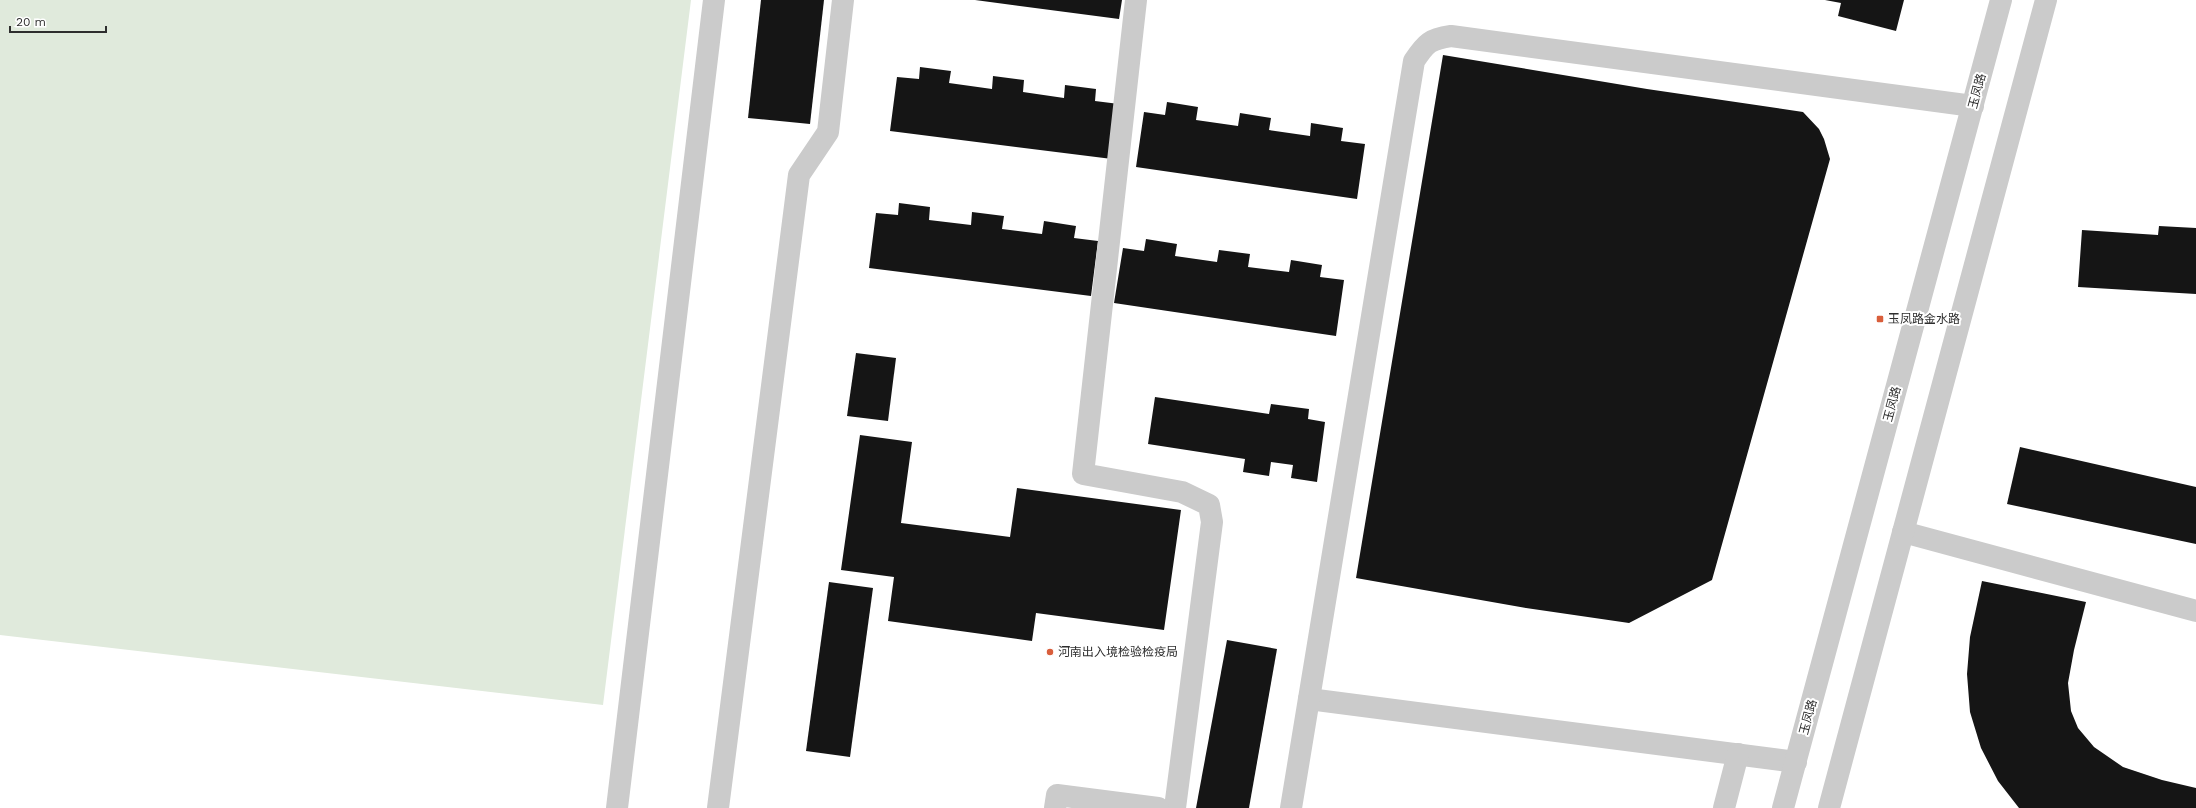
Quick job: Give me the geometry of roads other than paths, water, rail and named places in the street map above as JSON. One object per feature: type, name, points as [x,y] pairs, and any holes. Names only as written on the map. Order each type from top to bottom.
[{"type":"street","points":[[617,808],[714,0]]},
{"type":"street","points":[[718,808],[799,175],[828,132],[843,0]]},
{"type":"street","points":[[1136,0],[1083,474],[1182,492],[1209,505],[1212,522],[1175,808]]},
{"type":"street","name":"玉凤路","points":[[1783,808],[2001,0]]},
{"type":"street","points":[[1829,808],[2046,0]]},
{"type":"street","points":[[1290,808],[1414,61],[1425,44],[1437,38],[1451,36],[1973,106]]},
{"type":"street","points":[[1903,532],[2196,611]]},
{"type":"street","points":[[1308,699],[1796,762]]},
{"type":"street","points":[[1724,808],[1738,754]]},
{"type":"street","points":[[1055,808],[1057,795],[1158,808]]},
{"type":"place","name":"玉凤路金水路","points":[[1880,319]]},
{"type":"place","name":"河南出入境检验检疫局","points":[[1050,652]]}]
